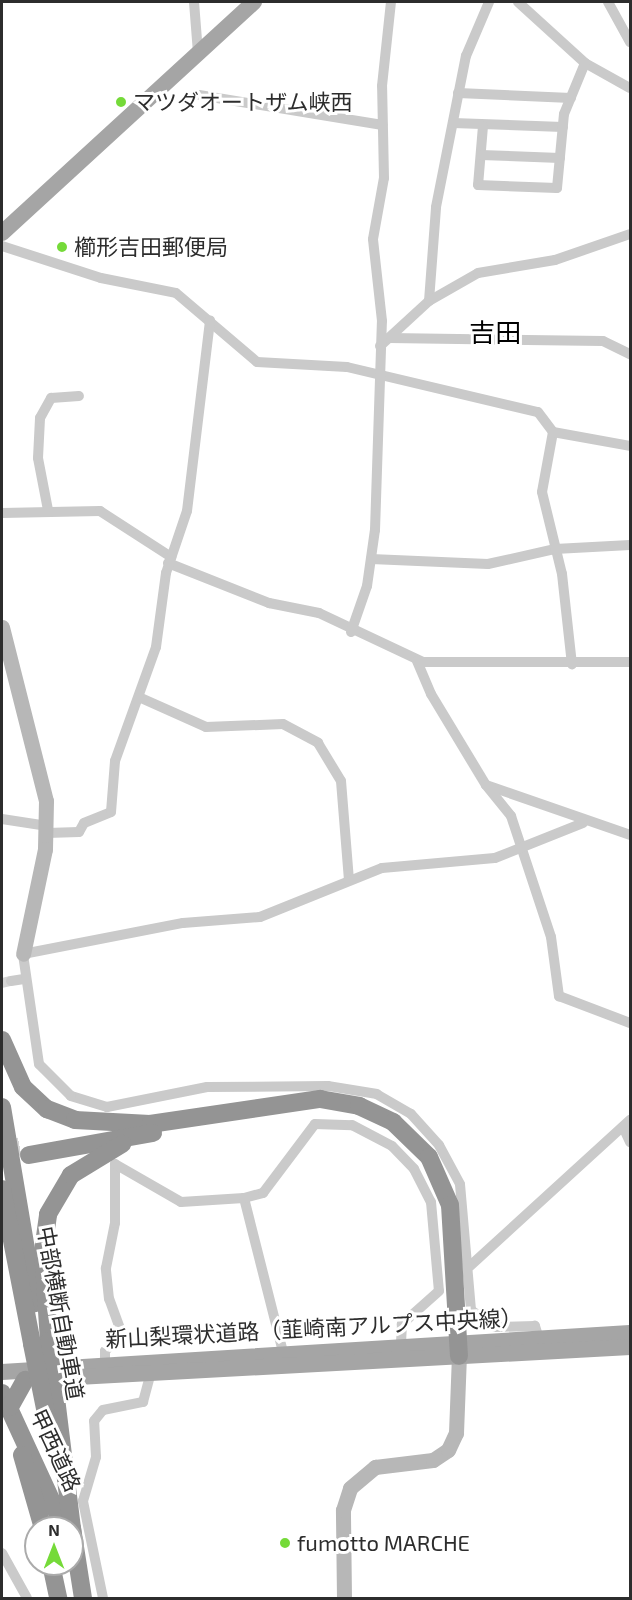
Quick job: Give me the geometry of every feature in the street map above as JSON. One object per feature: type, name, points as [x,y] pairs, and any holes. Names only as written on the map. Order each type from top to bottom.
[{"type":"highway","points":[[2,1040],[23,1087],[47,1109],[93,1123],[151,1129]]},
{"type":"highway","name":"中部横断自動車道","points":[[2,1107],[38,1343],[68,1516]]},
{"type":"highway","points":[[28,1150],[151,1129],[321,1107],[357,1113],[391,1130],[424,1164],[443,1209],[458,1347]]},
{"type":"highway","points":[[38,1343],[43,1251],[54,1200],[83,1166],[151,1129]]},
{"type":"highway","name":"中部横断自動車道","points":[[2,1189],[38,1343],[46,1414],[67,1516]]},
{"type":"highway","points":[[2,1219],[38,1343]]},
{"type":"highway","points":[[4,1402],[25,1380]]},
{"type":"highway","name":"甲西道路","points":[[4,1402],[61,1516]]},
{"type":"highway","name":"甲西道路","points":[[4,1402],[39,1516]]},
{"type":"highway","points":[[53,1576],[58,1599]]},
{"type":"highway","name":"中部横断自動車道","points":[[79,1576],[83,1599]]},
{"type":"highway","name":"甲西道路","points":[[82,1576],[88,1599]]},
{"type":"main road","points":[[2,233],[254,2]]},
{"type":"main road","name":"新山梨環状道路（韮崎南アルプス中央線）","points":[[2,1375],[25,1380],[151,1373],[539,1338],[630,1333]]},
{"type":"main road","name":"新山梨環状道路（韮崎南アルプス中央線）","points":[[2,1375],[105,1363],[285,1360],[401,1346],[579,1350],[630,1348]]},
{"type":"street","points":[[194,2],[198,53]]},
{"type":"street","points":[[351,632],[362,607],[371,560],[380,346],[373,239],[384,178],[383,125],[391,2]]},
{"type":"street","points":[[429,301],[436,207],[458,93],[466,56],[489,2]]},
{"type":"street","points":[[518,2],[585,63],[630,88]]},
{"type":"street","points":[[608,2],[630,42]]},
{"type":"street","points":[[483,126],[478,185],[557,188],[563,127],[571,98],[585,63]]},
{"type":"street","points":[[458,93],[571,98]]},
{"type":"street","points":[[200,95],[383,125]]},
{"type":"street","points":[[453,123],[483,126],[563,127]]},
{"type":"street","points":[[481,155],[560,158]]},
{"type":"street","points":[[380,346],[429,301],[478,273],[555,260],[630,234]]},
{"type":"street","points":[[2,246],[101,278],[176,293],[257,362],[378,374],[538,412],[553,432],[630,446]]},
{"type":"street","points":[[2,819],[47,830],[79,832],[84,823],[111,812],[115,761],[141,698],[156,647],[169,560],[191,491],[210,320]]},
{"type":"street","points":[[389,338],[603,341],[630,354]]},
{"type":"street","points":[[48,510],[38,458],[40,418],[51,398],[79,396]]},
{"type":"street","points":[[553,432],[542,492],[555,549],[572,664]]},
{"type":"street","points":[[2,513],[48,510],[100,511],[169,560],[269,603],[319,613],[351,632],[417,661],[452,666],[630,662]]},
{"type":"street","points":[[371,560],[488,564],[555,549],[630,545]]},
{"type":"street","points":[[2,627],[42,775],[47,830],[23,954],[24,979],[39,1064],[71,1096],[107,1112],[158,1094],[255,1083],[377,1094],[411,1114],[452,1166],[460,1184],[470,1266],[471,1310],[495,1327],[535,1326],[539,1338]]},
{"type":"street","points":[[417,661],[430,694],[486,785],[511,816],[520,850],[551,937],[559,996],[630,1023]]},
{"type":"street","points":[[141,698],[206,727],[283,724],[318,743],[341,781],[349,880]]},
{"type":"street","points":[[486,785],[583,823],[630,835]]},
{"type":"street","points":[[23,954],[183,923],[260,917],[349,880],[399,864],[468,861],[520,850],[583,823]]},
{"type":"street","points":[[11,981],[24,979]]},
{"type":"street","points":[[470,1266],[627,1123]]},
{"type":"street","points":[[627,1123],[630,1142]]},
{"type":"street","points":[[105,1363],[105,1351],[122,1334],[106,1268],[115,1223],[114,1162],[181,1202],[244,1198],[263,1192],[315,1124],[352,1125],[404,1157],[431,1202],[439,1291],[402,1324],[401,1346]]},
{"type":"street","points":[[244,1198],[285,1360]]},
{"type":"street","points":[[344,1599],[343,1510],[350,1488],[375,1467],[433,1460],[448,1450],[456,1432],[458,1347]]},
{"type":"street","points":[[103,1599],[83,1501],[96,1458],[94,1421],[103,1410],[143,1402],[151,1373]]},
{"type":"street","points":[[2,1552],[27,1599]]},
{"type":"tunnel","points":[[2,983],[11,981]]},
{"type":"tunnel","points":[[2,1150],[28,1145]]},
{"type":"place","name":"マツダオートザム峡西","points":[[121,102]]},
{"type":"place","name":"櫛形吉田郵便局","points":[[62,247]]},
{"type":"place","name":"fumotto MARCHE","points":[[285,1543]]},
{"type":"district","name":"吉田","points":[[495,332]]}]
